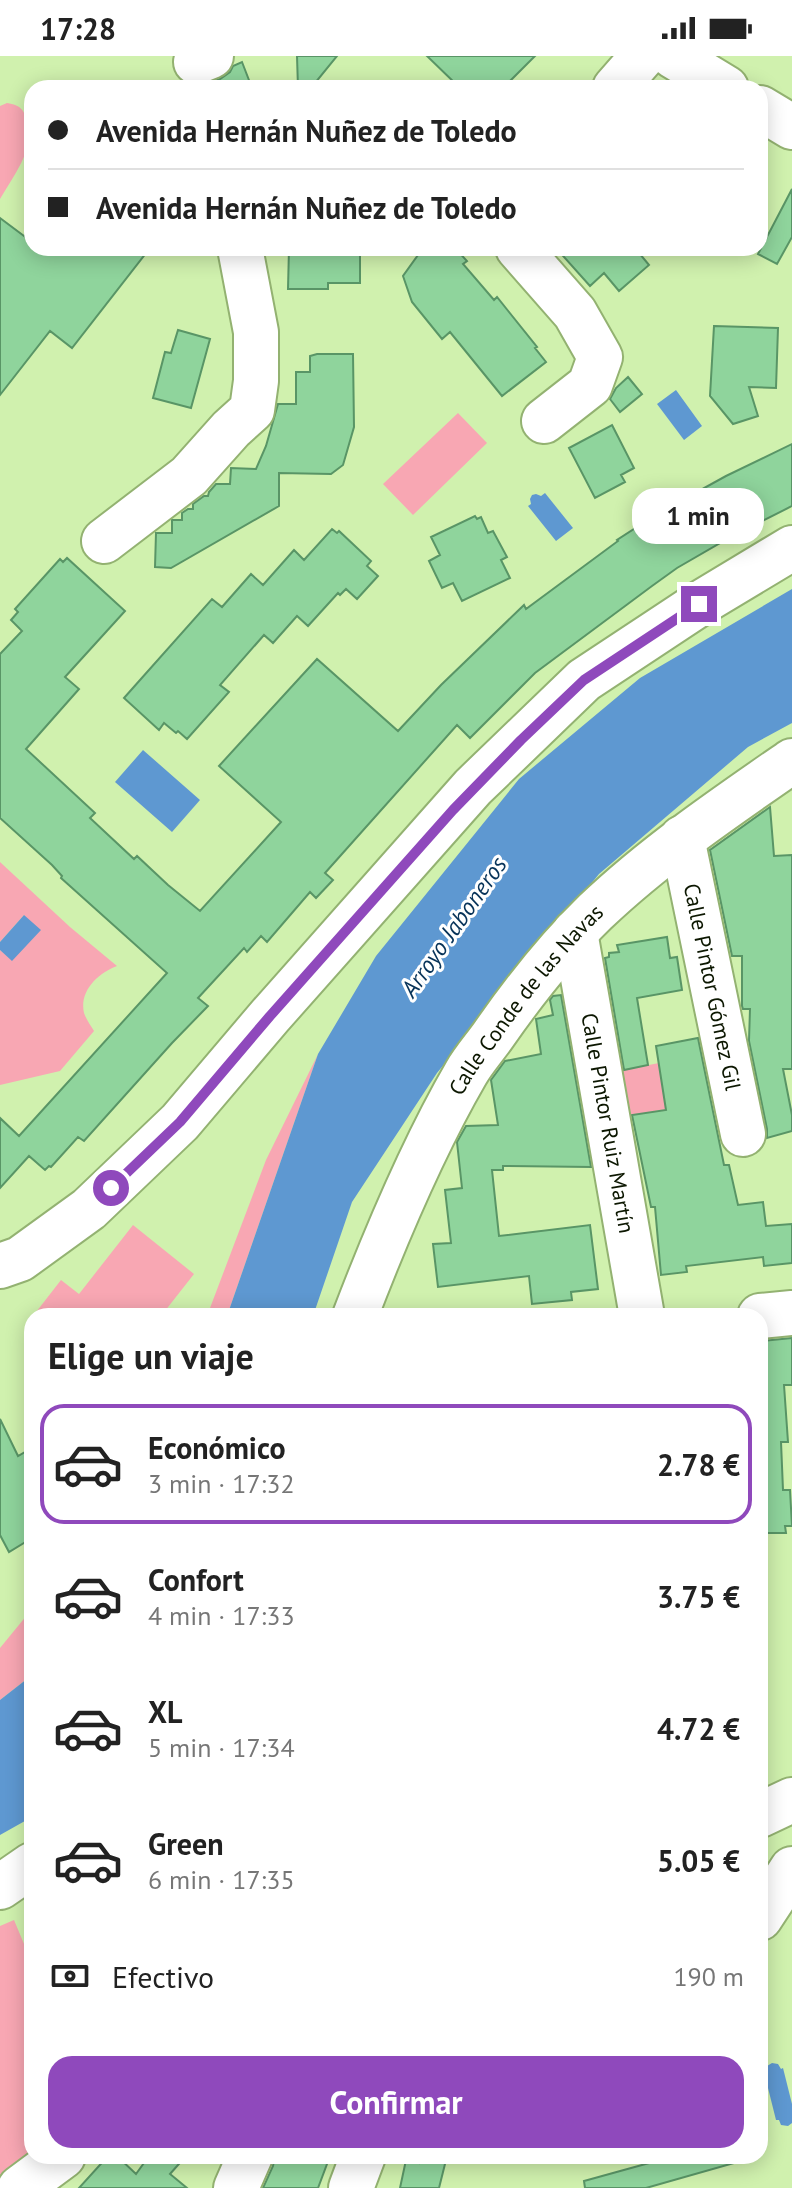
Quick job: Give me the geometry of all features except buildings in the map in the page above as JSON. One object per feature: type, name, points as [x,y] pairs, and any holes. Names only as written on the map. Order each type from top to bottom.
[{"type":"street","points":[[622,80],[643,56]]},
{"type":"street","points":[[673,56],[713,80]]},
{"type":"street","points":[[768,113],[792,127]]},
{"type":"street","points":[[104,541],[189,476],[252,410],[256,381],[256,332],[242,256]]},
{"type":"street","points":[[525,256],[575,313],[600,357],[590,385],[544,421]]},
{"type":"street","points":[[0,1266],[20,1259],[89,1209],[180,1122],[473,787],[584,680],[699,604],[792,548]]},
{"type":"street","name":"Calle Conde de las Navas","points":[[358,1308],[416,1170],[467,1072],[518,1000],[597,910],[682,838],[792,761]]},
{"type":"street","name":"Calle Pintor Gómez Gil","points":[[682,838],[743,1134]]},
{"type":"street","name":"Calle Pintor Ruiz Martín","points":[[575,932],[641,1308]]},
{"type":"street","points":[[768,1315],[792,1313]]},
{"type":"street","points":[[768,1811],[792,1800]]},
{"type":"street","points":[[768,1906],[792,1869]]},
{"type":"street","points":[[0,1887],[24,1870]]},
{"type":"street","points":[[20,2188],[52,2164]]},
{"type":"street","points":[[236,2188],[246,2164]]},
{"type":"street","points":[[351,2188],[360,2164]]},
{"type":"shaded area","points":[[7,103],[23,111],[24,157],[0,199],[0,106]]},
{"type":"shaded area","points":[[458,413],[487,443],[413,515],[383,484]]},
{"type":"shaded area","points":[[0,862],[117,966],[103,973],[87,990],[84,1013],[94,1031],[60,1071],[0,1085],[0,950],[12,960],[24,915],[0,942]]},
{"type":"shaded area","points":[[318,1054],[230,1308],[210,1308],[266,1160]]},
{"type":"shaded area","points":[[659,1063],[667,1109],[625,1116],[618,1071]]},
{"type":"shaded area","points":[[133,1225],[194,1274],[167,1308],[39,1308],[61,1280],[79,1294]]},
{"type":"shaded area","points":[[24,1619],[24,1681],[0,1700],[0,1648]]},
{"type":"shaded area","points":[[14,1920],[24,1944],[24,2162],[0,2179],[0,1926]]},
{"type":"water","points":[[676,390],[702,426],[684,440],[657,404]]},
{"type":"water","points":[[545,493],[573,528],[556,541],[528,506],[532,495]]},
{"type":"water","name":"Arroyo Jaboneros","points":[[792,589],[792,723],[748,747],[599,874],[437,1073],[352,1202],[316,1308],[230,1308],[318,1054],[376,956],[519,779],[640,678]]},
{"type":"water","points":[[143,750],[200,800],[172,832],[115,782]]},
{"type":"water","points":[[24,915],[41,930],[12,961],[0,950],[0,942]]},
{"type":"water","points":[[24,1681],[24,1822],[0,1835],[0,1700]]},
{"type":"water","points":[[778,2064],[783,2068],[792,2104],[792,2123],[788,2126],[776,2120],[768,2088],[768,2065]]},
{"type":"route","points":[[111,1188],[180,1122],[473,787],[584,680],[699,604]]}]
